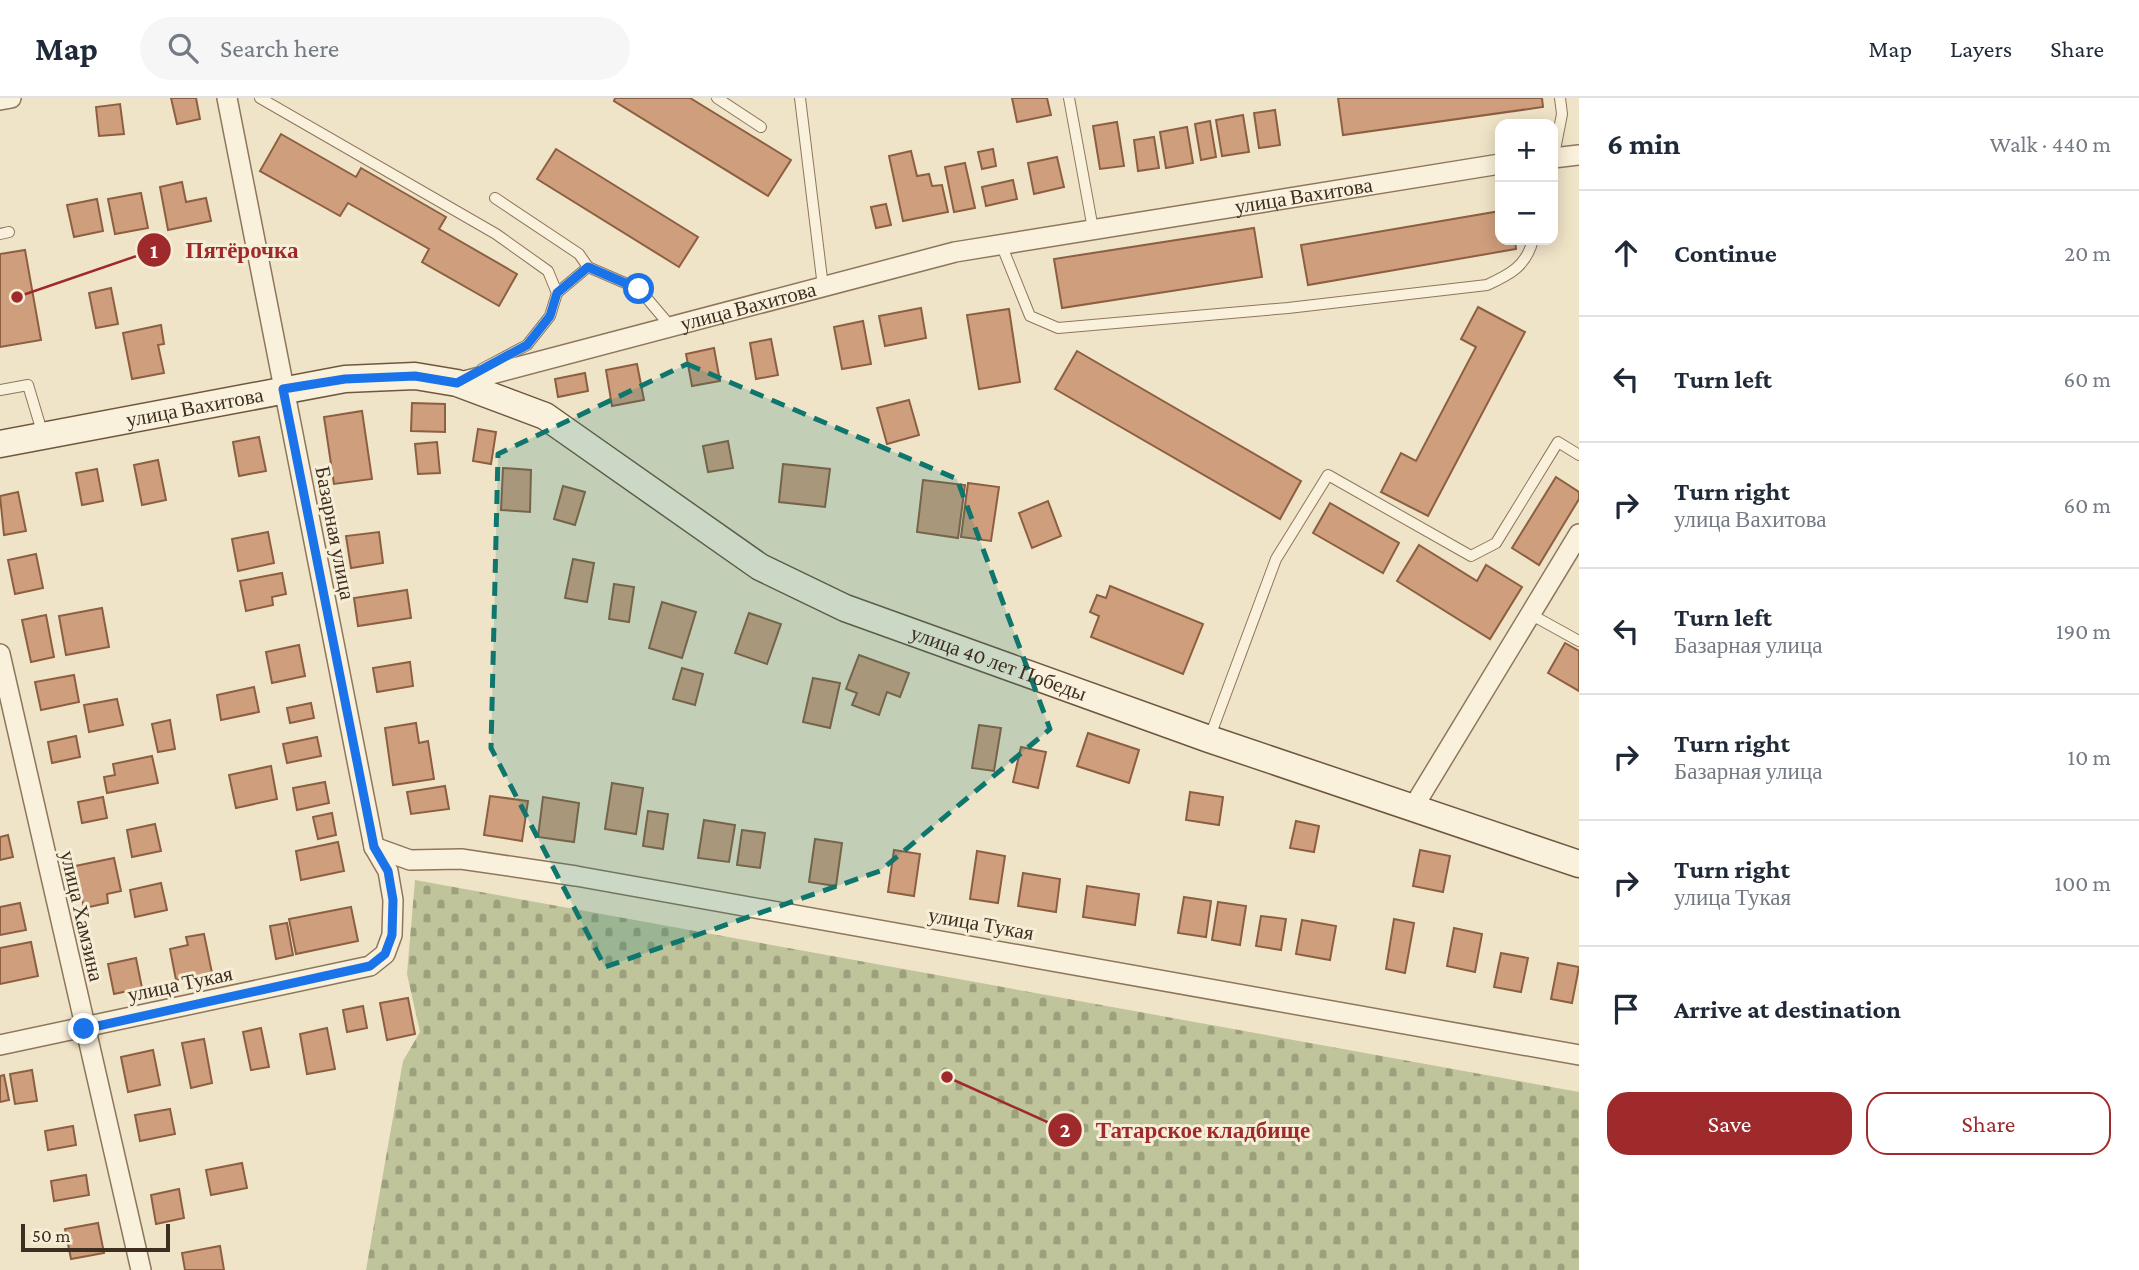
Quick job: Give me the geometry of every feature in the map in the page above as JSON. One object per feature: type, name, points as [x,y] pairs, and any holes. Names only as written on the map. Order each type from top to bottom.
[{"type":"street","points":[[0,100],[11,98]]},
{"type":"street","name":"Базарная улица","points":[[227,98],[374,847],[388,871],[393,900],[392,935],[385,954],[370,966]]},
{"type":"street","points":[[1558,157],[1579,155]]},
{"type":"street","name":"улица Вахитова","points":[[0,444],[345,379],[415,376],[457,383],[955,252],[1495,165]]},
{"type":"street","name":"улица 40 лет Победы","points":[[457,383],[545,416],[760,567],[845,608],[1209,739],[1414,806],[1579,864]]},
{"type":"street","points":[[1414,806],[1579,534]]},
{"type":"street","name":"улица Хамзина","points":[[0,654],[141,1270]]},
{"type":"street","name":"улица Тукая","points":[[374,847],[410,860],[461,859],[576,876],[1579,1055]]},
{"type":"street","name":"улица Тукая","points":[[0,1045],[370,966]]},
{"type":"lane","points":[[260,98],[496,234],[548,271],[557,293]]},
{"type":"lane","points":[[717,98],[761,127]]},
{"type":"lane","points":[[800,98],[823,287]]},
{"type":"lane","points":[[1069,98],[1093,229]]},
{"type":"lane","points":[[1558,134],[1562,114],[1560,98]]},
{"type":"lane","points":[[495,198],[579,254],[588,267],[639,289],[672,328]]},
{"type":"lane","points":[[1001,244],[1030,316],[1058,328],[1288,309],[1487,285],[1512,273],[1528,259],[1532,245]]},
{"type":"lane","points":[[457,383],[527,345],[550,316],[557,293],[588,267]]},
{"type":"lane","points":[[0,390],[28,386],[43,436]]},
{"type":"lane","points":[[1209,739],[1276,559],[1328,475],[1471,556],[1496,543],[1558,442],[1579,455]]},
{"type":"lane","points":[[1530,614],[1579,641]]},
{"type":"highlighted area","points":[[687,364],[957,479],[1050,729],[880,871],[605,967],[491,748],[498,454]]},
{"type":"green space","points":[[415,880],[1579,1092],[1579,1270],[366,1270],[403,1061],[420,1032],[407,974]]},
{"type":"building","points":[[171,98],[196,98],[200,119],[177,124]]},
{"type":"building","points":[[615,98],[690,98],[791,160],[768,196],[614,101]]},
{"type":"building","points":[[1012,98],[1047,98],[1051,115],[1017,122]]},
{"type":"building","points":[[1338,98],[1542,98],[1543,107],[1343,135]]},
{"type":"building","points":[[120,104],[124,134],[99,136],[96,107]]},
{"type":"building","points":[[1275,110],[1280,145],[1259,148],[1254,113]]},
{"type":"building","points":[[1243,115],[1249,152],[1222,156],[1216,120]]},
{"type":"building","points":[[1210,121],[1216,157],[1201,160],[1195,124]]},
{"type":"building","points":[[1117,122],[1124,166],[1100,169],[1093,126]]},
{"type":"building","points":[[1187,127],[1193,163],[1166,168],[1160,132]]},
{"type":"building","points":[[281,134],[356,177],[361,168],[446,217],[439,229],[517,274],[499,306],[422,262],[429,249],[348,203],[340,216],[260,171]]},
{"type":"building","points":[[1154,137],[1159,168],[1138,171],[1134,140]]},
{"type":"building","points":[[556,149],[698,237],[679,267],[537,179]]},
{"type":"building","points":[[993,149],[996,166],[982,169],[978,152]]},
{"type":"building","points":[[911,151],[917,176],[929,174],[932,186],[942,185],[948,212],[903,221],[889,156]]},
{"type":"building","points":[[1057,157],[1064,187],[1034,194],[1028,163]]},
{"type":"building","points":[[965,163],[975,208],[954,212],[945,167]]},
{"type":"building","points":[[1013,180],[1017,199],[986,206],[982,187]]},
{"type":"building","points":[[182,182],[186,202],[206,198],[211,221],[168,230],[160,187]]},
{"type":"building","points":[[141,193],[148,228],[115,234],[108,199]]},
{"type":"building","points":[[97,199],[103,231],[74,237],[67,205]]},
{"type":"building","points":[[886,204],[891,225],[876,228],[871,207]]},
{"type":"building","points":[[1495,212],[1495,245],[1516,245],[1516,249],[1308,285],[1301,245]]},
{"type":"building","points":[[1254,228],[1262,277],[1062,308],[1054,259]]},
{"type":"building","points":[[25,250],[41,340],[0,347],[0,254]]},
{"type":"building","points":[[111,288],[118,324],[96,328],[89,293]]},
{"type":"building","points":[[1478,307],[1525,332],[1428,516],[1381,492],[1401,453],[1416,461],[1476,347],[1461,339]]},
{"type":"building","points":[[921,308],[926,338],[885,346],[879,316]]},
{"type":"building","points":[[1009,309],[1020,382],[979,389],[967,315]]},
{"type":"building","points":[[863,321],[871,364],[842,369],[834,327]]},
{"type":"building","points":[[161,325],[164,344],[158,345],[164,373],[132,379],[123,333]]},
{"type":"building","points":[[771,339],[778,375],[756,379],[750,343]]},
{"type":"building","points":[[714,348],[720,381],[692,386],[686,354]]},
{"type":"building","points":[[1077,351],[1301,481],[1280,519],[1055,389]]},
{"type":"building","points":[[637,364],[644,400],[612,406],[606,370]]},
{"type":"building","points":[[585,373],[588,391],[558,397],[555,379]]},
{"type":"building","points":[[909,400],[919,435],[887,444],[877,408]]},
{"type":"building","points":[[412,403],[445,404],[445,432],[411,431]]},
{"type":"building","points":[[362,411],[372,479],[334,484],[324,417]]},
{"type":"building","points":[[478,429],[496,432],[491,464],[473,461]]},
{"type":"building","points":[[259,437],[266,471],[239,476],[233,442]]},
{"type":"building","points":[[728,441],[733,468],[708,472],[703,446]]},
{"type":"building","points":[[437,442],[440,473],[418,474],[415,444]]},
{"type":"building","points":[[158,460],[166,500],[142,505],[134,465]]},
{"type":"building","points":[[783,464],[830,469],[825,507],[779,502]]},
{"type":"building","points":[[503,468],[531,470],[530,512],[501,510]]},
{"type":"building","points":[[97,469],[103,501],[82,505],[76,473]]},
{"type":"building","points":[[1556,477],[1579,492],[1579,499],[1539,565],[1512,548]]},
{"type":"building","points":[[923,480],[965,485],[958,538],[917,532]]},
{"type":"building","points":[[968,483],[999,487],[991,541],[961,537]]},
{"type":"building","points":[[563,486],[585,492],[575,525],[554,519]]},
{"type":"building","points":[[18,492],[26,531],[4,535],[0,496]]},
{"type":"building","points":[[1048,501],[1061,536],[1032,548],[1019,513]]},
{"type":"building","points":[[1330,503],[1399,543],[1383,573],[1313,533]]},
{"type":"building","points":[[268,532],[274,563],[238,571],[232,539]]},
{"type":"building","points":[[379,532],[383,563],[351,568],[346,536]]},
{"type":"building","points":[[1419,545],[1477,581],[1486,565],[1522,587],[1490,639],[1397,581]]},
{"type":"building","points":[[36,554],[43,588],[15,594],[8,560]]},
{"type":"building","points":[[573,559],[594,563],[587,602],[565,598]]},
{"type":"building","points":[[282,573],[286,594],[272,597],[273,605],[246,611],[240,581]]},
{"type":"building","points":[[614,584],[634,587],[629,622],[609,619]]},
{"type":"building","points":[[1110,586],[1203,624],[1183,674],[1091,637],[1099,616],[1090,612],[1097,595],[1106,598]]},
{"type":"building","points":[[407,590],[411,618],[358,626],[354,598]]},
{"type":"building","points":[[662,602],[696,612],[682,658],[649,648]]},
{"type":"building","points":[[102,608],[109,647],[66,655],[59,616]]},
{"type":"building","points":[[749,613],[781,624],[767,664],[735,653]]},
{"type":"building","points":[[46,615],[54,657],[31,662],[22,620]]},
{"type":"building","points":[[1565,643],[1579,651],[1579,691],[1548,673]]},
{"type":"building","points":[[299,645],[305,676],[272,683],[266,652]]},
{"type":"building","points":[[859,655],[909,673],[900,697],[887,692],[879,715],[852,705],[857,693],[846,689]]},
{"type":"building","points":[[410,662],[413,686],[377,692],[373,668]]},
{"type":"building","points":[[682,668],[703,674],[695,705],[673,699]]},
{"type":"building","points":[[74,675],[79,702],[41,710],[35,682]]},
{"type":"building","points":[[813,678],[840,683],[830,728],[803,722]]},
{"type":"building","points":[[254,687],[259,712],[221,720],[217,695]]},
{"type":"building","points":[[117,699],[123,725],[89,732],[84,705]]},
{"type":"building","points":[[311,703],[314,718],[290,723],[287,708]]},
{"type":"building","points":[[170,720],[175,749],[158,752],[152,724]]},
{"type":"building","points":[[416,723],[419,743],[428,741],[434,779],[393,785],[385,728]]},
{"type":"building","points":[[979,725],[1001,728],[994,771],[972,768]]},
{"type":"building","points":[[1088,733],[1139,750],[1129,783],[1077,766]]},
{"type":"building","points":[[76,736],[80,757],[52,763],[48,742]]},
{"type":"building","points":[[317,737],[321,756],[287,763],[283,744]]},
{"type":"building","points":[[1021,747],[1046,752],[1038,788],[1013,782]]},
{"type":"building","points":[[152,756],[158,783],[107,793],[104,777],[115,775],[113,764]]},
{"type":"building","points":[[271,766],[277,799],[236,808],[229,775]]},
{"type":"building","points":[[325,782],[329,803],[297,810],[293,788]]},
{"type":"building","points":[[612,783],[643,788],[636,834],[605,829]]},
{"type":"building","points":[[445,786],[449,809],[411,814],[407,792]]},
{"type":"building","points":[[1190,792],[1223,797],[1219,825],[1186,820]]},
{"type":"building","points":[[490,796],[528,801],[522,841],[484,835]]},
{"type":"building","points":[[103,797],[107,818],[82,823],[78,802]]},
{"type":"building","points":[[543,797],[579,803],[574,842],[538,837]]},
{"type":"building","points":[[648,811],[668,814],[663,849],[643,846]]},
{"type":"building","points":[[332,813],[336,835],[318,839],[313,817]]},
{"type":"building","points":[[704,820],[735,825],[729,862],[698,858]]},
{"type":"building","points":[[1296,821],[1319,826],[1314,852],[1290,848]]},
{"type":"building","points":[[155,824],[161,851],[132,857],[127,830]]},
{"type":"building","points":[[742,830],[765,833],[760,868],[737,865]]},
{"type":"building","points":[[8,835],[13,857],[0,860],[0,837]]},
{"type":"building","points":[[815,839],[842,843],[836,886],[809,882]]},
{"type":"building","points":[[338,842],[344,871],[301,880],[296,851]]},
{"type":"building","points":[[894,850],[920,854],[914,896],[888,892]]},
{"type":"building","points":[[1420,850],[1450,856],[1443,892],[1413,886]]},
{"type":"building","points":[[977,851],[1005,856],[998,903],[970,899]]},
{"type":"building","points":[[114,858],[121,891],[107,894],[108,903],[84,908],[75,866]]},
{"type":"building","points":[[1023,873],[1060,879],[1056,912],[1018,906]]},
{"type":"building","points":[[161,883],[167,910],[135,917],[130,890]]},
{"type":"building","points":[[1087,886],[1139,894],[1135,925],[1083,917]]},
{"type":"building","points":[[1184,897],[1211,901],[1206,937],[1178,933]]},
{"type":"building","points":[[1218,902],[1246,906],[1240,945],[1212,940]]},
{"type":"building","points":[[20,903],[26,930],[0,935],[0,907]]},
{"type":"building","points":[[351,907],[358,941],[296,954],[289,919]]},
{"type":"building","points":[[1261,916],[1286,919],[1281,950],[1256,946]]},
{"type":"building","points":[[1394,919],[1414,923],[1405,973],[1386,969]]},
{"type":"building","points":[[1302,920],[1336,926],[1330,960],[1296,954]]},
{"type":"building","points":[[287,923],[293,955],[276,959],[270,926]]},
{"type":"building","points":[[1454,928],[1482,934],[1475,972],[1447,966]]},
{"type":"building","points":[[204,934],[212,973],[176,980],[170,949],[188,945],[186,937]]},
{"type":"building","points":[[31,942],[38,976],[0,984],[0,948]]},
{"type":"building","points":[[1501,953],[1528,958],[1521,992],[1494,987]]},
{"type":"building","points":[[136,958],[142,988],[114,994],[108,964]]},
{"type":"building","points":[[1558,963],[1579,967],[1572,1003],[1551,999]]},
{"type":"building","points":[[408,998],[415,1034],[387,1040],[380,1003]]},
{"type":"building","points":[[363,1006],[367,1028],[347,1032],[343,1010]]},
{"type":"building","points":[[261,1028],[269,1067],[251,1070],[243,1032]]},
{"type":"building","points":[[327,1028],[335,1069],[307,1074],[300,1034]]},
{"type":"building","points":[[204,1039],[212,1083],[191,1088],[182,1043]]},
{"type":"building","points":[[153,1050],[160,1085],[128,1092],[121,1057]]},
{"type":"building","points":[[32,1070],[37,1101],[15,1104],[10,1074]]},
{"type":"building","points":[[4,1075],[9,1100],[0,1102],[0,1076]]},
{"type":"building","points":[[170,1109],[175,1134],[140,1141],[135,1115]]},
{"type":"building","points":[[73,1126],[76,1145],[48,1150],[45,1131]]},
{"type":"building","points":[[242,1163],[247,1188],[211,1195],[206,1170]]},
{"type":"building","points":[[86,1175],[89,1195],[54,1201],[51,1181]]},
{"type":"building","points":[[179,1189],[184,1218],[156,1224],[151,1195]]},
{"type":"building","points":[[98,1223],[104,1253],[71,1259],[65,1229]]},
{"type":"building","points":[[220,1246],[224,1270],[185,1270],[182,1253]]},
{"type":"place","name":"Пятёрочка","points":[[17,297]]},
{"type":"place","name":"Татарское кладбище","points":[[947,1077]]},
{"type":"route","points":[[84,1029],[370,966],[385,954],[392,935],[393,900],[388,871],[374,847],[283,389],[345,379],[415,376],[457,383],[527,345],[550,316],[557,293],[588,267],[639,289]]}]
